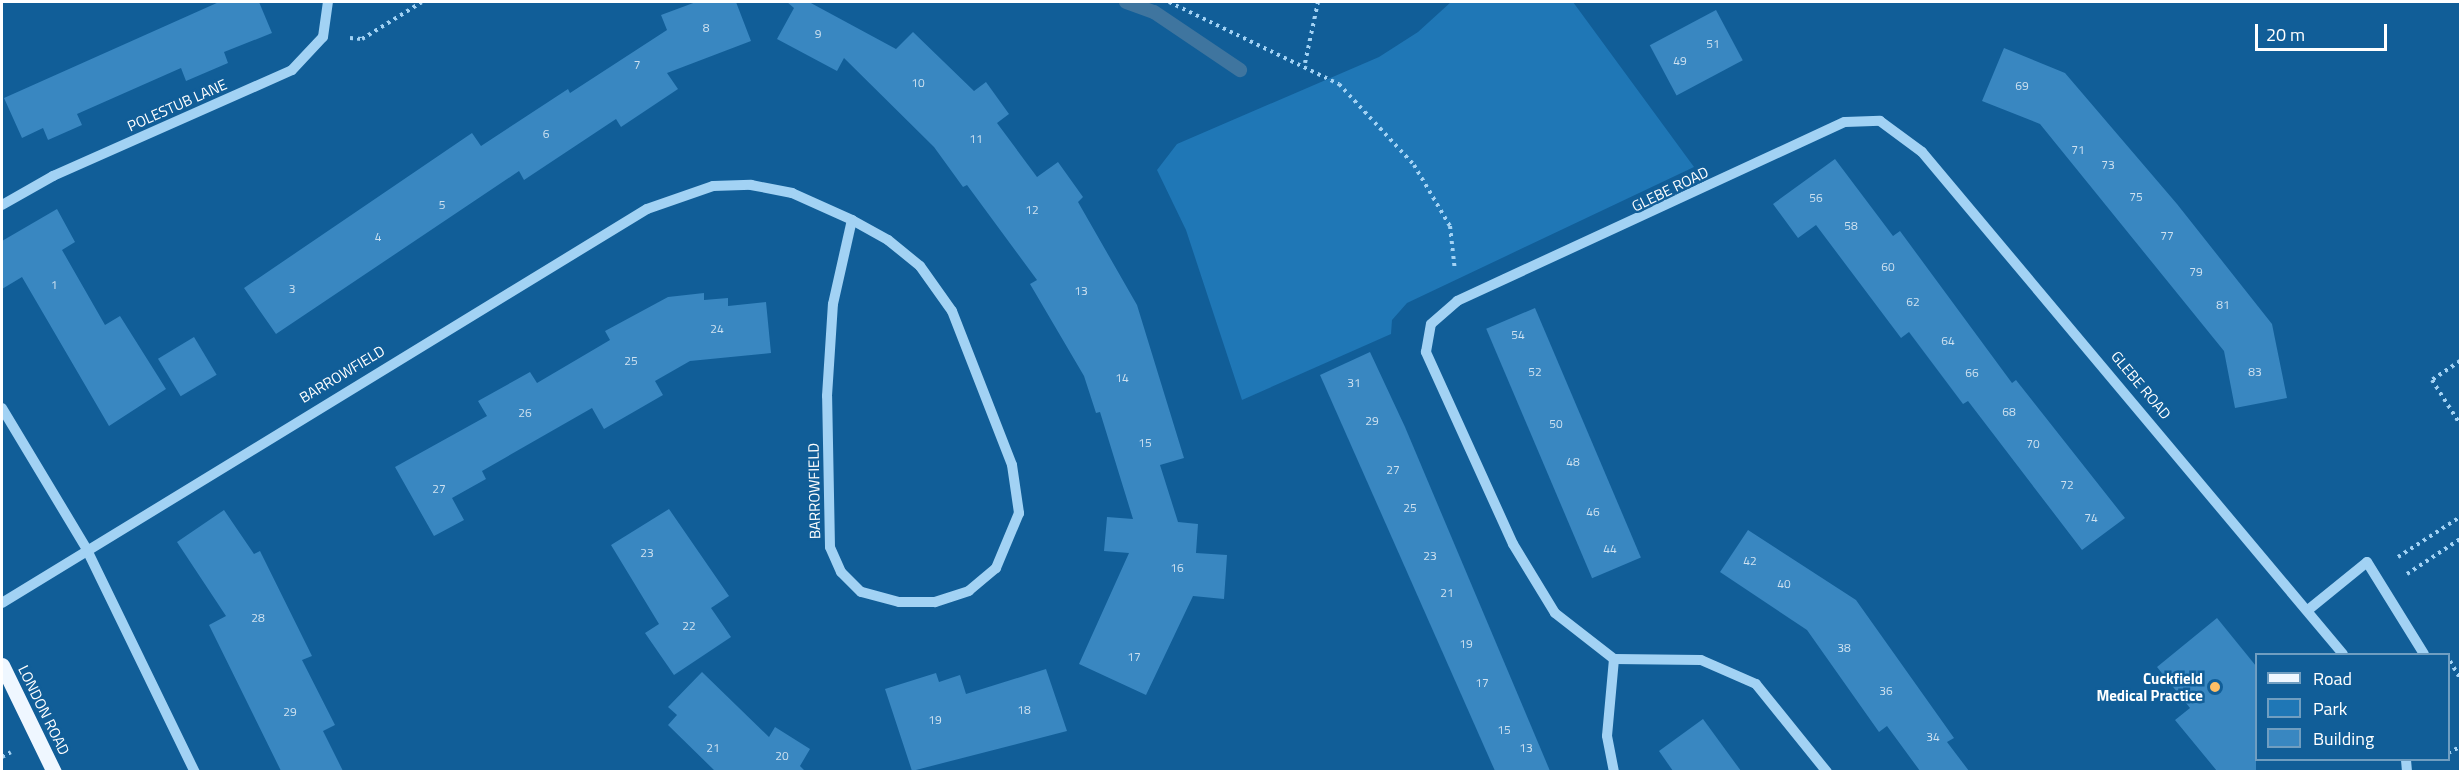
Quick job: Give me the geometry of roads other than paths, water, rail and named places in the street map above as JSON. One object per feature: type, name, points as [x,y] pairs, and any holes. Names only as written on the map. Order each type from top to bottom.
[{"type":"main road","name":"LONDON ROAD","points":[[2,665],[54,771]]},
{"type":"street","name":"POLESTUB LANE","points":[[2,205],[52,176],[292,70],[323,37],[328,2]]},
{"type":"street","name":"GLEBE ROAD","points":[[1614,659],[1555,613],[1513,544],[1426,352],[1431,324],[1457,301],[1646,218],[1814,133],[1845,122],[1880,122],[1904,133],[1922,152],[2342,653]]},
{"type":"street","name":"BARROWFIELD","points":[[2,603],[86,548],[647,209],[713,186],[752,185],[792,193],[852,220],[920,266],[952,311],[1012,465],[1019,513],[1011,541],[996,568],[969,591],[935,602],[899,602],[861,592],[841,572],[830,547],[827,396],[833,304],[852,220]]},
{"type":"street","points":[[2,408],[86,548],[195,771]]},
{"type":"street","points":[[2308,610],[2367,562],[2423,653]]},
{"type":"street","points":[[1614,771],[1607,736],[1614,659],[1701,660],[1756,684],[1827,771]]},
{"type":"waterway","points":[[1126,2],[1154,12],[1240,70]]},
{"type":"place","name":"Cuckfield Medical Practice","points":[[2215,687]]}]
